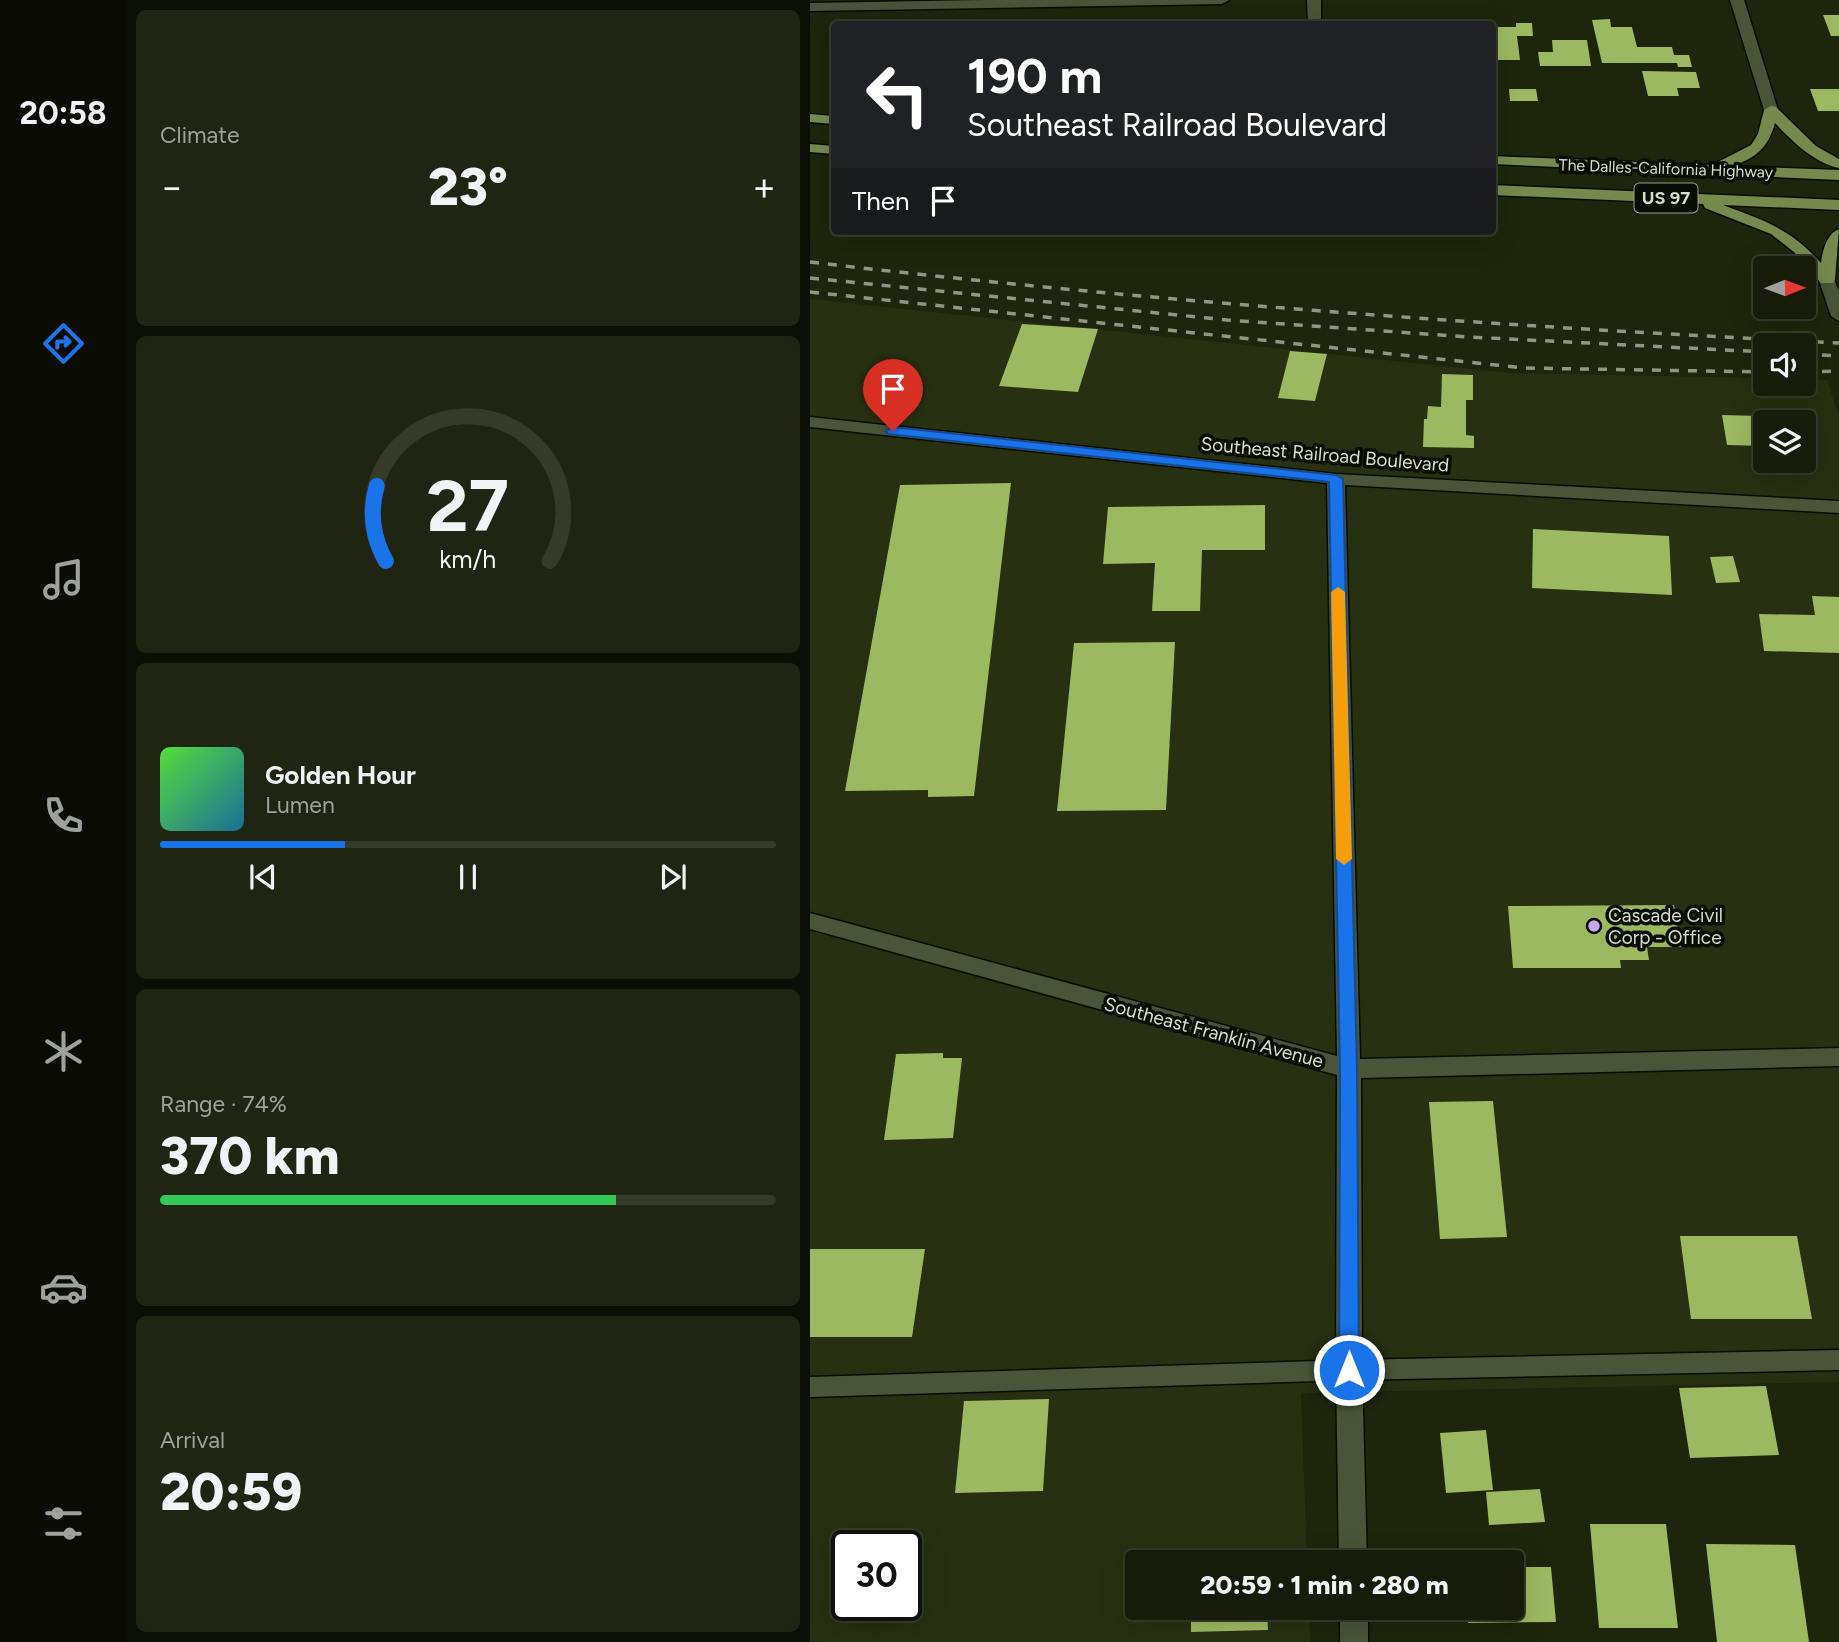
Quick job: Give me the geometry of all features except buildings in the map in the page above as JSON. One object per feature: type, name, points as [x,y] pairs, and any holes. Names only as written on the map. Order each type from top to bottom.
[{"type":"highway","points":[[1771,110],[1793,133],[1828,160],[1839,164]]},
{"type":"highway","points":[[1705,169],[1751,155],[1762,146],[1771,110]]},
{"type":"highway","points":[[810,118],[831,120]]},
{"type":"highway","points":[[810,148],[831,150]]},
{"type":"highway","name":"The Dalles-California Highway","points":[[1496,160],[1839,175]]},
{"type":"highway","name":"The Dalles-California Highway","points":[[1496,190],[1839,205]]},
{"type":"highway","points":[[1695,199],[1777,231],[1800,249],[1827,280]]},
{"type":"highway","points":[[1827,280],[1830,253],[1839,234]]},
{"type":"street","points":[[810,7],[1222,0]]},
{"type":"street","points":[[1314,0],[1315,21]]},
{"type":"street","points":[[1737,0],[1771,110]]},
{"type":"street","points":[[878,21],[883,4]]},
{"type":"street","points":[[1827,280],[1839,316]]},
{"type":"street","name":"Southeast Railroad Boulevard","points":[[810,422],[1336,479],[1839,507]]},
{"type":"street","points":[[1336,479],[1349,1069],[1349,1370],[1353,1550]]},
{"type":"street","name":"Southeast Franklin Avenue","points":[[810,921],[1349,1069],[1839,1057]]},
{"type":"street","points":[[1354,1620],[1354,1642]]},
{"type":"lane","points":[[810,1387],[1349,1370],[1839,1360]]},
{"type":"shaded area","points":[[810,299],[1510,373],[1753,378],[1753,396],[1816,396],[1816,380],[1827,380],[1839,417],[1839,1382],[1301,1393],[1307,1550],[1125,1550],[1125,1620],[1309,1620],[1310,1642],[810,1642]]},
{"type":"railway","points":[[810,262],[1195,301],[1581,329],[1839,343]]},
{"type":"railway","points":[[810,278],[1227,320],[1469,337],[1753,351]]},
{"type":"railway","points":[[810,292],[1524,368],[1753,372]]},
{"type":"railway","points":[[1816,355],[1839,356]]},
{"type":"railway","points":[[1816,372],[1839,371]]},
{"type":"slow traffic","points":[[1338,592],[1344,859]]},
{"type":"place","name":"Cascade Civil Corp - Office","points":[[1594,926]]},
{"type":"route","points":[[893,431],[1336,479],[1349,1069],[1349,1370]]}]
